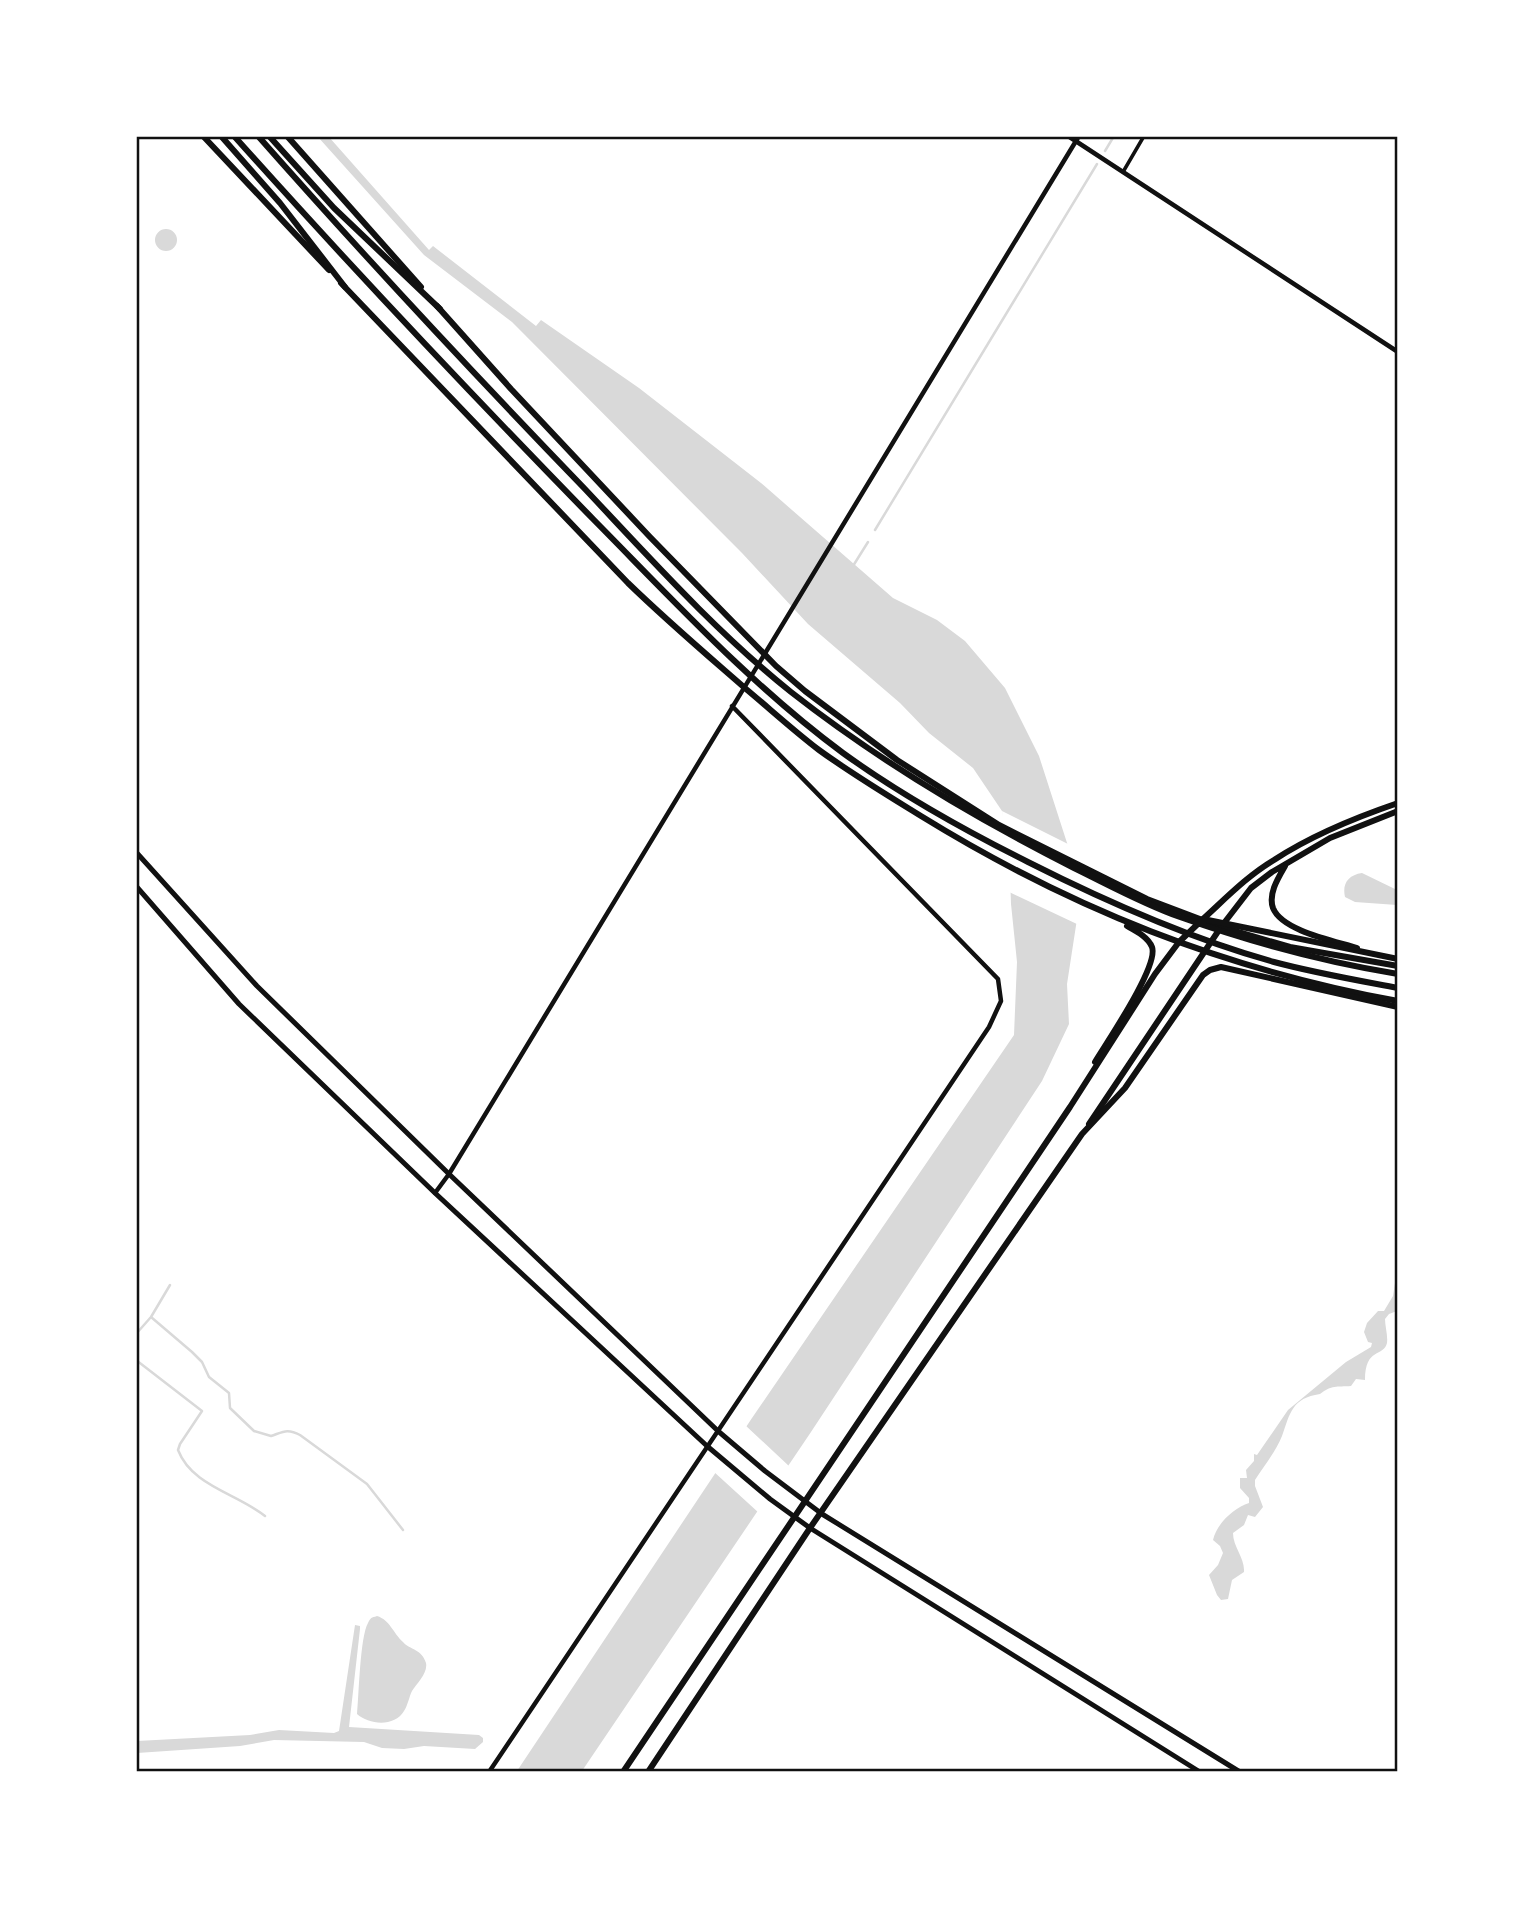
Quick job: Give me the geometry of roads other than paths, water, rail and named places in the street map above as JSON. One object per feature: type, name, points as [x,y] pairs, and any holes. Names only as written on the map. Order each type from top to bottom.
[{"type":"main road","points":[[203,136],[628,583],[683,635],[803,737],[859,778],[1000,864],[1114,918],[1205,952],[1290,979],[1398,1007]]},
{"type":"main road","points":[[221,136],[280,203],[345,287]]},
{"type":"main road","points":[[234,136],[359,276],[494,418],[758,685],[845,754],[970,833],[1101,899],[1180,932],[1274,962],[1398,988]]},
{"type":"main road","points":[[258,136],[370,263],[506,407],[738,646],[791,692],[943,797],[1044,853],[1133,897],[1178,916],[1275,947],[1398,974]]},
{"type":"main road","points":[[269,136],[334,208],[440,309]]},
{"type":"main road","points":[[287,136],[511,389],[631,518],[805,691],[897,760],[999,824],[1147,899],[1290,947],[1398,966]]},
{"type":"main road","points":[[623,1772],[1060,1122],[1154,976],[1180,943],[1240,885],[1272,860],[1325,831],[1398,803]]},
{"type":"main road","points":[[648,1772],[810,1528],[1251,888],[1272,872],[1329,838],[1398,811]]},
{"type":"main road","points":[[136,852],[257,986],[729,1441],[822,1514],[1239,1771]]},
{"type":"main road","points":[[1286,865],[1272,898],[1273,908],[1280,918],[1290,926],[1379,955]]},
{"type":"main road","points":[[136,886],[239,1004],[435,1193],[718,1456],[793,1517],[1200,1772]]},
{"type":"main road","points":[[1060,1122],[1145,978],[1152,961],[1153,948],[1147,939],[1114,918]]},
{"type":"main road","points":[[1223,925],[1398,958]]},
{"type":"main road","points":[[1082,1134],[1125,1088],[1203,975],[1210,970],[1221,967],[1398,1007]]},
{"type":"main road","points":[[1290,979],[1398,1001]]},
{"type":"street","points":[[1069,136],[1078,139],[1123,172],[1398,352]]},
{"type":"street","points":[[1123,172],[1144,136]]},
{"type":"street","points":[[435,1193],[1078,139]]},
{"type":"street","points":[[489,1772],[989,1027],[1001,1000],[999,979],[732,706]]},
{"type":"waterway","points":[[1105,151],[1114,136]]},
{"type":"waterway","points":[[875,530],[1097,164]]},
{"type":"waterway","points":[[853,566],[868,542]]},
{"type":"waterway","points":[[136,1334],[151,1317],[170,1285]]},
{"type":"waterway","points":[[151,1317],[202,1362],[209,1377],[229,1393],[230,1408],[254,1431],[271,1436],[288,1431],[300,1435],[367,1484],[403,1530]]},
{"type":"waterway","points":[[136,1360],[202,1411],[178,1450],[193,1472],[265,1516]]}]
